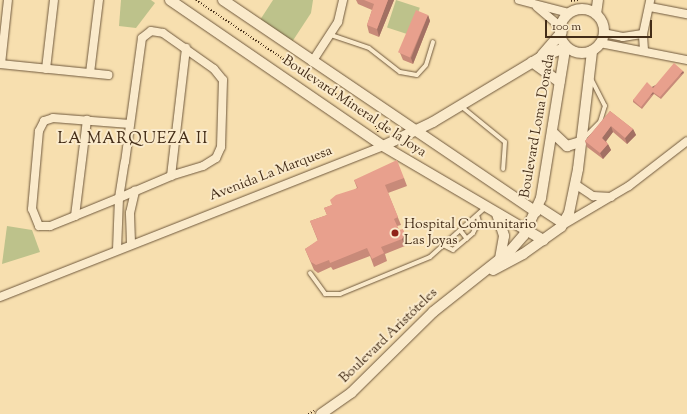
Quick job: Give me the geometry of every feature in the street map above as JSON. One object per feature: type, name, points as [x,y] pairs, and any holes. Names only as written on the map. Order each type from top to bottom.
[{"type":"street","points":[[8,0],[3,15],[0,64],[108,75]]},
{"type":"street","points":[[46,69],[54,0]]},
{"type":"street","points":[[90,73],[99,0]]},
{"type":"street","name":"Boulevard Mineral de la Joya","points":[[170,0],[383,146],[486,208],[527,229]]},
{"type":"street","name":"Boulevard Mineral de la Joya","points":[[223,0],[413,132],[537,209]]},
{"type":"street","points":[[312,62],[331,35],[343,0]]},
{"type":"street","points":[[519,0],[536,7],[562,30]]},
{"type":"street","points":[[562,225],[569,213],[575,184],[592,51],[601,38],[596,14],[598,0]]},
{"type":"street","points":[[644,50],[643,34],[650,3],[687,14]]},
{"type":"street","points":[[536,7],[572,5],[584,8],[596,14]]},
{"type":"street","points":[[572,5],[562,30],[565,48],[578,54],[592,51]]},
{"type":"street","name":"Avenida La Marquesa","points":[[541,57],[562,30]]},
{"type":"street","points":[[117,250],[119,198],[130,124],[142,38],[156,31],[186,48],[223,80],[221,147],[211,162],[171,176],[135,192],[119,198],[75,216],[44,227],[35,222],[32,209],[39,132],[47,119],[87,120],[130,124]]},
{"type":"street","points":[[601,38],[643,34]]},
{"type":"street","points":[[601,38],[687,60]]},
{"type":"street","points":[[171,176],[186,48]]},
{"type":"street","name":"Avenida La Marquesa","points":[[0,297],[131,243],[383,146],[462,107],[541,57],[565,48]]},
{"type":"street","name":"Boulevard Loma Dorada","points":[[527,229],[537,209],[552,132],[565,48]]},
{"type":"street","points":[[532,62],[560,82]]},
{"type":"street","points":[[75,216],[87,120]]},
{"type":"street","points":[[552,132],[567,146],[580,142]]},
{"type":"street","points":[[527,229],[542,240],[562,225],[612,197],[687,141]]},
{"type":"street","points":[[575,184],[593,196],[612,197]]},
{"type":"street","points":[[131,243],[130,213],[135,192]]},
{"type":"street","name":"Boulevard Loma Dorada","points":[[537,209],[562,225]]},
{"type":"street","points":[[497,214],[504,236],[500,259]]},
{"type":"street","name":"Boulevard Aristóteles","points":[[321,414],[351,393],[433,312],[500,259],[527,229]]},
{"type":"street","name":"Boulevard Aristóteles","points":[[477,278],[542,240]]},
{"type":"lane","points":[[331,35],[369,48],[400,72],[417,75],[426,65],[433,42]]},
{"type":"lane","points":[[580,142],[600,122],[605,106],[590,76]]},
{"type":"lane","points":[[462,107],[505,142],[503,169]]},
{"type":"lane","points":[[310,272],[325,294],[335,296],[406,267],[445,246],[460,230],[486,208]]},
{"type":"lane","points":[[445,246],[453,250],[467,238],[476,228],[478,215]]},
{"type":"lane","points":[[460,230],[467,238]]},
{"type":"path","points":[[196,0],[374,120],[383,146]]},
{"type":"green space","points":[[121,0],[151,0],[155,3],[136,28],[119,26]]},
{"type":"green space","points":[[273,0],[313,0],[311,13],[292,42],[260,20]]},
{"type":"green space","points":[[396,0],[420,8],[411,35],[387,28]]},
{"type":"green space","points":[[7,226],[32,230],[40,252],[2,264]]},
{"type":"building","points":[[364,0],[388,0],[377,29],[367,25],[374,4]]},
{"type":"building","points":[[416,10],[428,15],[410,57],[398,52]]},
{"type":"building","points":[[674,63],[683,71],[660,97],[653,92],[641,107],[633,100],[647,82],[653,88]]},
{"type":"building","points":[[610,111],[633,129],[625,138],[611,126],[602,138],[608,144],[600,153],[585,141]]},
{"type":"building","points":[[397,160],[404,178],[385,185],[398,217],[394,219],[399,230],[403,229],[405,234],[402,239],[381,247],[384,253],[372,259],[367,248],[330,263],[329,260],[316,265],[311,262],[305,249],[318,240],[310,221],[327,215],[324,208],[332,205],[330,200],[336,195],[358,188],[354,180]]},
{"type":"place","name":"Hospital Comunitario Las Joyas","points":[[395,233]]},
{"type":"district","name":"LA MARQUEZA II","points":[[133,140]]}]
